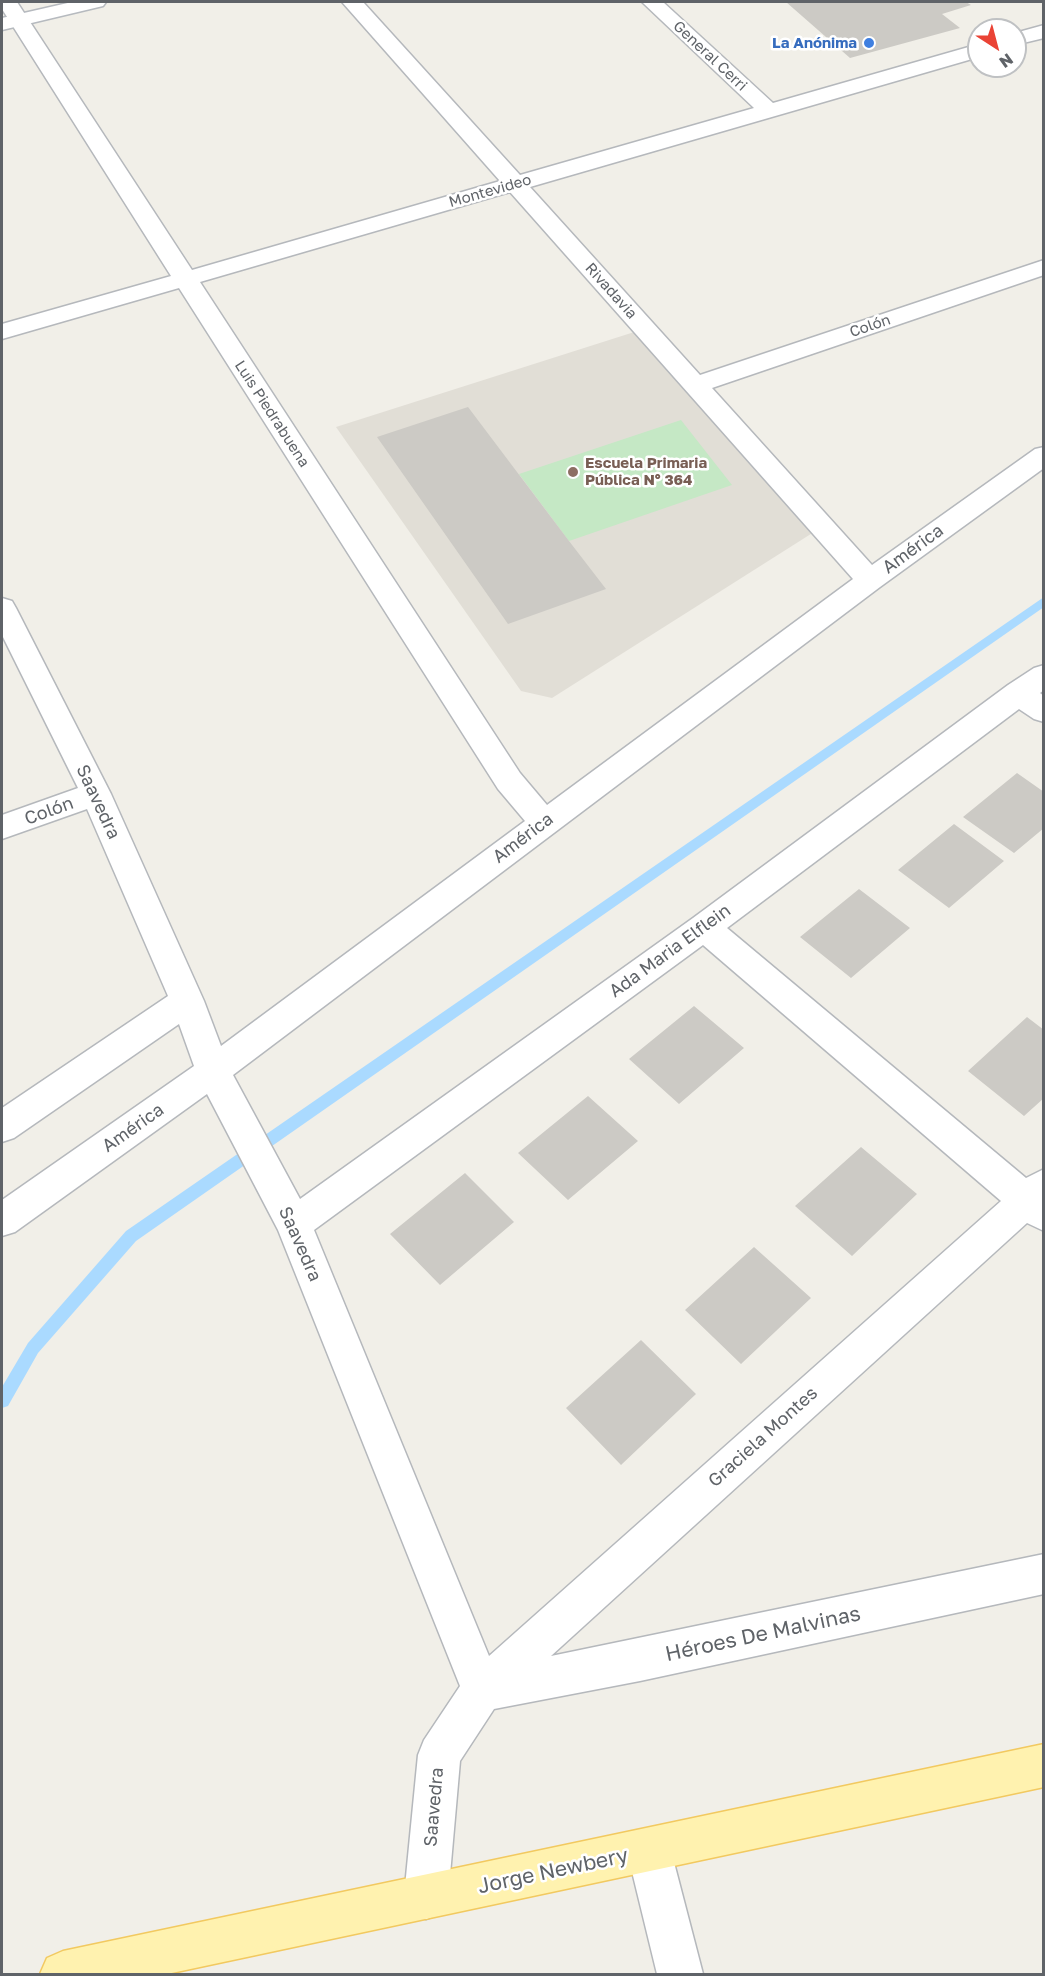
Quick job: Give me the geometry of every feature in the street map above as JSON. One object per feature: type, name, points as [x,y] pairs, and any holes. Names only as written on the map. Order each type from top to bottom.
[{"type":"main road","name":"Jorge Newbery","points":[[63,1974],[649,1851],[1044,1765]]},
{"type":"street","points":[[10,15],[96,2]]},
{"type":"street","name":"Rivadavia","points":[[352,2],[870,580]]},
{"type":"street","name":"General Cerri","points":[[652,2],[769,111]]},
{"type":"street","name":"Luis Piedrabuena","points":[[10,15],[185,280],[509,781],[544,822]]},
{"type":"street","points":[[1027,36],[1044,31]]},
{"type":"street","name":"Montevideo","points":[[2,332],[967,53]]},
{"type":"street","name":"Colón","points":[[696,385],[1044,267]]},
{"type":"street","name":"América","points":[[2,1220],[218,1080],[544,822],[1044,454]]},
{"type":"street","name":"Saavedra","points":[[2,608],[96,794],[187,1001],[218,1080],[294,1224],[482,1690],[439,1755],[426,1897]]},
{"type":"street","name":"Ada Maria Elflein","points":[[294,1224],[704,927],[1031,702],[1044,675]]},
{"type":"street","name":"Colón","points":[[2,828],[96,794]]},
{"type":"street","points":[[704,927],[1038,1200]]},
{"type":"street","points":[[2,1127],[187,1001]]},
{"type":"street","name":"Graciela Montes","points":[[482,1690],[1038,1200]]},
{"type":"street","name":"Héroes De Malvinas","points":[[482,1690],[640,1660],[1044,1574]]},
{"type":"street","points":[[649,1851],[680,1974]]},
{"type":"shaded area","name":"Escuela Primaria Pública N° 364","points":[[650,327],[814,532],[552,698],[521,691],[336,427]]},
{"type":"green space","points":[[681,420],[732,485],[569,541],[519,474]]},
{"type":"building","name":"La Anónima","points":[[786,2],[966,2],[971,5],[942,14],[960,28],[850,58]]},
{"type":"building","points":[[468,407],[606,589],[508,624],[377,437]]},
{"type":"building","points":[[1017,773],[1044,792],[1044,828],[1014,853],[963,817]]},
{"type":"building","points":[[954,824],[1004,861],[949,908],[898,870]]},
{"type":"building","points":[[859,889],[910,928],[851,978],[800,937]]},
{"type":"building","points":[[694,1006],[744,1048],[679,1104],[629,1059]]},
{"type":"building","points":[[1027,1017],[1044,1030],[1044,1098],[1024,1116],[968,1071]]},
{"type":"building","points":[[588,1096],[638,1141],[568,1200],[518,1153]]},
{"type":"building","points":[[861,1147],[917,1194],[852,1256],[795,1206]]},
{"type":"building","points":[[465,1173],[514,1222],[440,1285],[390,1234]]},
{"type":"building","points":[[754,1247],[811,1298],[741,1364],[685,1310]]},
{"type":"building","points":[[641,1340],[696,1394],[621,1465],[566,1408]]},
{"type":"waterway","points":[[2,1401],[33,1348],[131,1236],[1044,601]]},
{"type":"place","name":"La Anónima","points":[[869,43]]},
{"type":"place","name":"Escuela Primaria Pública N° 364","points":[[573,472]]}]
